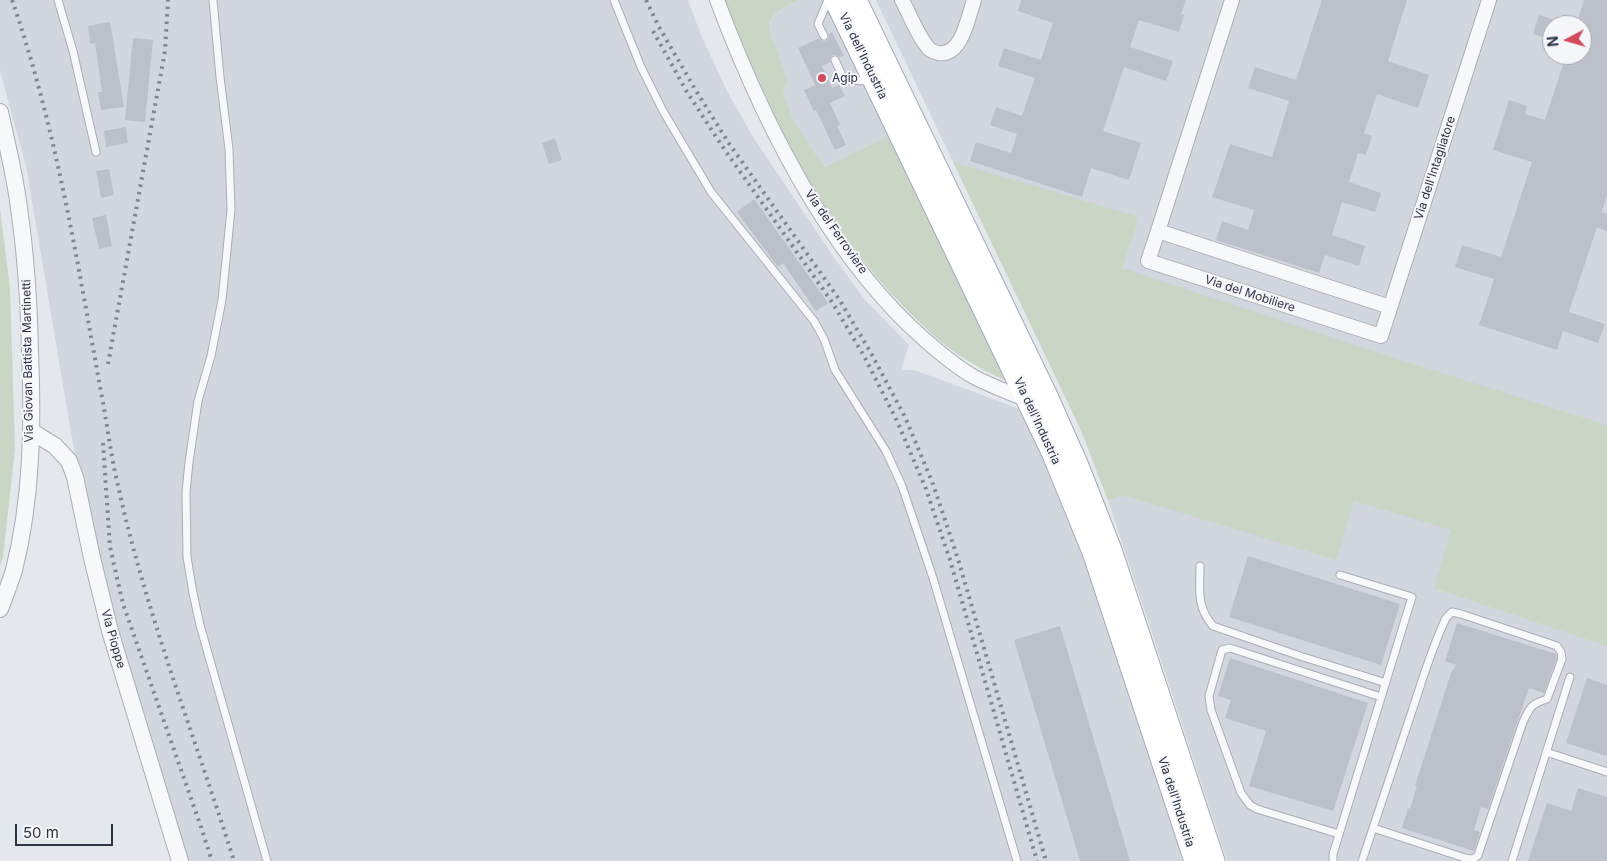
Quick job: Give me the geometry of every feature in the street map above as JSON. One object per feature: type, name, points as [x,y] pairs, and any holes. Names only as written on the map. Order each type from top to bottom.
[{"type":"main road","name":"Via dell'Industria","points":[[835,0],[1052,452],[1093,552],[1195,861]]},
{"type":"main road","name":"Via dell'Industria","points":[[856,0],[1078,466],[1111,550],[1211,852]]},
{"type":"street","name":"Via del Ferroviere","points":[[717,0],[735,48],[788,161],[850,257],[908,324],[942,354],[973,377],[1029,401]]},
{"type":"street","points":[[902,0],[926,47],[934,52],[945,54],[952,51],[958,45],[974,0]]},
{"type":"street","name":"Via del Mobiliere","points":[[1232,0],[1148,261],[1381,336]]},
{"type":"street","name":"Via dell'Intagliatore","points":[[1381,336],[1489,0]]},
{"type":"street","name":"Via Giovan Battista Martinetti","points":[[0,112],[12,163],[19,207],[26,266],[31,371],[29,484],[22,533],[13,571],[0,609]]},
{"type":"street","points":[[1158,231],[1390,307]]},
{"type":"street","name":"Via Pioppe","points":[[31,431],[55,446],[69,461],[75,477],[110,630],[180,861]]},
{"type":"street","points":[[1211,852],[1225,861]]},
{"type":"lane","points":[[58,0],[96,152]]},
{"type":"lane","points":[[213,0],[229,149],[231,210],[222,300],[211,356],[198,401],[189,462],[186,501],[187,556],[193,593],[205,642],[267,861]]},
{"type":"lane","points":[[614,0],[641,67],[692,162],[716,198],[814,321],[824,339],[835,370],[886,451],[902,486],[933,578],[1017,861]]},
{"type":"lane","points":[[824,36],[818,24],[828,0]]},
{"type":"lane","points":[[835,60],[844,80],[875,81]]},
{"type":"lane","points":[[1200,566],[1200,604],[1206,618],[1213,626],[1300,656],[1386,682]]},
{"type":"lane","points":[[1333,861],[1333,854],[1412,597],[1340,575]]},
{"type":"lane","points":[[1362,861],[1373,828],[1420,688],[1446,618],[1452,612],[1461,614],[1557,646],[1561,652],[1562,659],[1554,683],[1547,699],[1530,707],[1523,722],[1476,858],[1464,858],[1373,828]]},
{"type":"lane","points":[[1339,834],[1257,809],[1250,805],[1241,793],[1211,710],[1209,696],[1218,662],[1222,650],[1230,648],[1381,697]]},
{"type":"lane","points":[[1512,861],[1570,677]]},
{"type":"lane","points":[[1546,752],[1607,772]]},
{"type":"shaded area","points":[[0,0],[688,0],[701,35],[727,91],[753,137],[835,259],[865,300],[909,345],[901,370],[913,370],[1022,410],[1067,511],[1105,614],[1186,861],[187,861],[106,596],[92,542],[72,438],[26,166],[0,71]]},
{"type":"shaded area","points":[[799,0],[826,0],[891,135],[824,167],[794,121],[783,92],[788,81],[772,38],[769,22],[785,7]]},
{"type":"shaded area","points":[[876,0],[1607,0],[1607,861],[1227,861],[1108,500],[1080,428]]},
{"type":"green space","points":[[725,0],[799,0],[787,6],[769,22],[772,38],[788,81],[783,92],[794,121],[824,167],[891,135],[1010,383],[978,366],[942,343],[906,309],[876,276],[848,240],[823,203],[779,124],[759,83]]},
{"type":"green space","points":[[953,162],[1139,217],[1122,268],[1382,354],[1607,425],[1607,646],[1434,588],[1451,530],[1354,501],[1336,560],[1123,495],[1108,500],[1080,428]]},
{"type":"green space","points":[[0,209],[10,288],[15,449],[3,557],[0,566]]},
{"type":"building","points":[[1021,0],[1186,0],[1181,14],[1184,15],[1179,32],[1139,20],[1130,47],[1173,61],[1166,81],[1124,67],[1103,131],[1141,143],[1129,180],[1091,168],[1082,197],[970,161],[976,142],[1011,153],[1017,134],[990,125],[996,107],[1022,116],[1035,78],[998,66],[1004,48],[1041,60],[1053,23],[1018,11]]},
{"type":"building","points":[[1322,0],[1407,0],[1388,61],[1429,75],[1418,108],[1377,94],[1364,133],[1372,136],[1366,155],[1358,153],[1349,182],[1381,193],[1375,212],[1342,202],[1332,235],[1365,246],[1359,266],[1325,255],[1319,273],[1216,240],[1222,221],[1248,230],[1254,210],[1212,197],[1230,144],[1272,157],[1289,101],[1248,88],[1255,67],[1296,80]]},
{"type":"building","points":[[1584,0],[1607,0],[1607,195],[1602,212],[1607,214],[1607,231],[1597,227],[1569,312],[1605,324],[1598,343],[1563,331],[1557,350],[1479,325],[1494,279],[1455,267],[1462,245],[1501,257],[1532,162],[1493,150],[1509,100],[1527,106],[1525,114],[1545,120],[1563,65],[1592,65],[1592,15],[1579,15]]},
{"type":"building","points":[[1539,15],[1542,16],[1542,37],[1533,34]]},
{"type":"building","points":[[110,22],[124,107],[101,110],[98,92],[102,92],[95,43],[90,44],[88,26]]},
{"type":"building","points":[[832,32],[844,56],[832,55],[830,62],[822,66],[832,88],[839,85],[845,96],[830,103],[840,125],[837,126],[846,145],[835,150],[804,90],[815,85],[798,48],[819,38],[822,41],[826,41]]},
{"type":"building","points":[[133,38],[153,40],[145,122],[125,120]]},
{"type":"building","points":[[126,127],[128,143],[106,147],[104,131]]},
{"type":"building","points":[[555,138],[562,160],[549,164],[542,143]]},
{"type":"building","points":[[109,169],[114,195],[101,198],[96,171]]},
{"type":"building","points":[[754,199],[828,303],[816,311],[783,263],[778,267],[737,212]]},
{"type":"building","points":[[106,215],[112,246],[99,249],[92,218]]},
{"type":"building","points":[[1248,556],[1400,604],[1381,665],[1229,617]]},
{"type":"building","points":[[1457,623],[1556,654],[1557,658],[1544,693],[1529,688],[1488,809],[1481,807],[1474,830],[1480,832],[1474,851],[1402,828],[1408,808],[1410,809],[1417,786],[1415,786],[1451,673],[1456,665],[1445,661]]},
{"type":"building","points":[[1060,626],[1130,861],[1080,861],[1014,640]]},
{"type":"building","points":[[1230,658],[1368,703],[1333,811],[1249,786],[1266,731],[1225,718],[1231,700],[1218,696]]},
{"type":"building","points":[[1587,678],[1607,685],[1607,756],[1566,743]]},
{"type":"building","points":[[1578,788],[1607,797],[1607,861],[1528,861],[1547,803],[1571,811]]},
{"type":"railway","points":[[12,0],[41,96],[64,194],[112,459],[128,529],[171,672],[234,861]]},
{"type":"railway","points":[[108,364],[165,51],[168,0]]},
{"type":"railway","points":[[646,0],[659,27],[728,142],[839,299],[871,353],[905,417],[933,484],[958,559],[1046,861]]},
{"type":"railway","points":[[653,31],[687,92],[722,146],[832,302],[864,356],[897,421],[926,489],[950,560],[1037,861]]},
{"type":"railway","points":[[103,443],[110,547],[123,604],[212,861]]},
{"type":"place","name":"Agip","points":[[822,78]]}]
